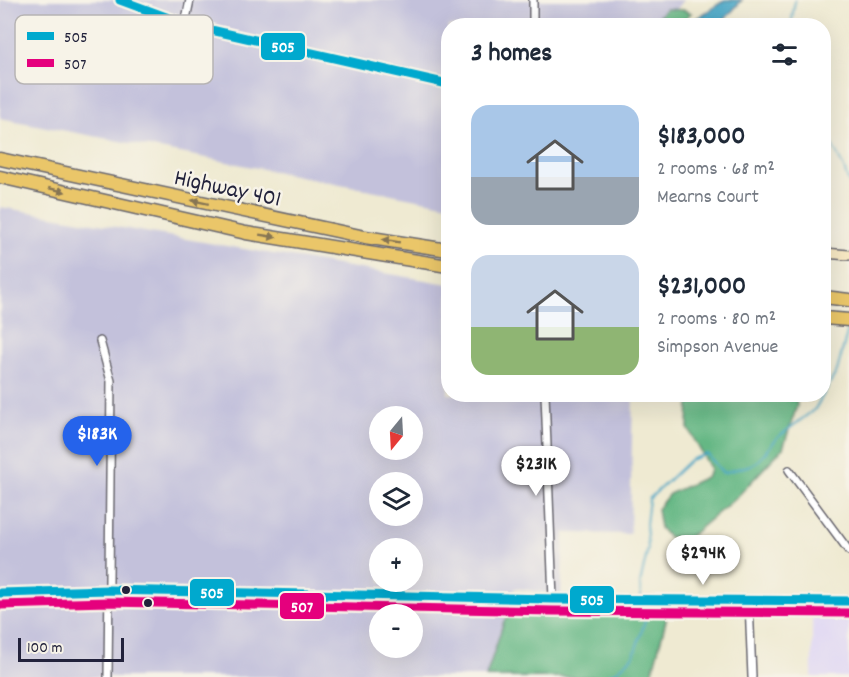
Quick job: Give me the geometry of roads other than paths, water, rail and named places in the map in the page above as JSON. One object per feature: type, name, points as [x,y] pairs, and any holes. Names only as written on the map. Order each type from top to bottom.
[{"type":"highway","name":"Highway 401","points":[[0,159],[365,237],[441,249]]},
{"type":"highway","name":"Highway 401","points":[[0,177],[246,233],[441,265]]},
{"type":"highway","points":[[831,298],[849,300]]},
{"type":"highway","points":[[831,318],[849,320]]},
{"type":"street","points":[[120,0],[161,15]]},
{"type":"street","points":[[187,15],[190,0]]},
{"type":"street","points":[[532,0],[533,18]]},
{"type":"street","points":[[213,30],[441,82]]},
{"type":"street","points":[[831,254],[847,255]]},
{"type":"street","points":[[100,341],[111,381],[108,677]]},
{"type":"street","points":[[545,402],[553,599]]},
{"type":"street","points":[[789,470],[849,551]]},
{"type":"street","points":[[0,593],[108,590],[553,599],[849,601]]},
{"type":"street","points":[[749,601],[752,677]]},
{"type":"water","points":[[725,0],[742,0],[726,18],[697,18]]},
{"type":"waterway","points":[[792,18],[795,0]]},
{"type":"waterway","points":[[831,143],[849,183]]},
{"type":"waterway","points":[[831,381],[837,371],[849,325]]},
{"type":"waterway","points":[[641,596],[640,584],[648,548],[646,524],[649,499],[690,460],[707,454],[723,473],[751,465],[759,460],[777,438],[815,409],[819,402]]},
{"type":"waterway","points":[[604,677],[617,671],[634,655],[645,621],[642,602]]}]
